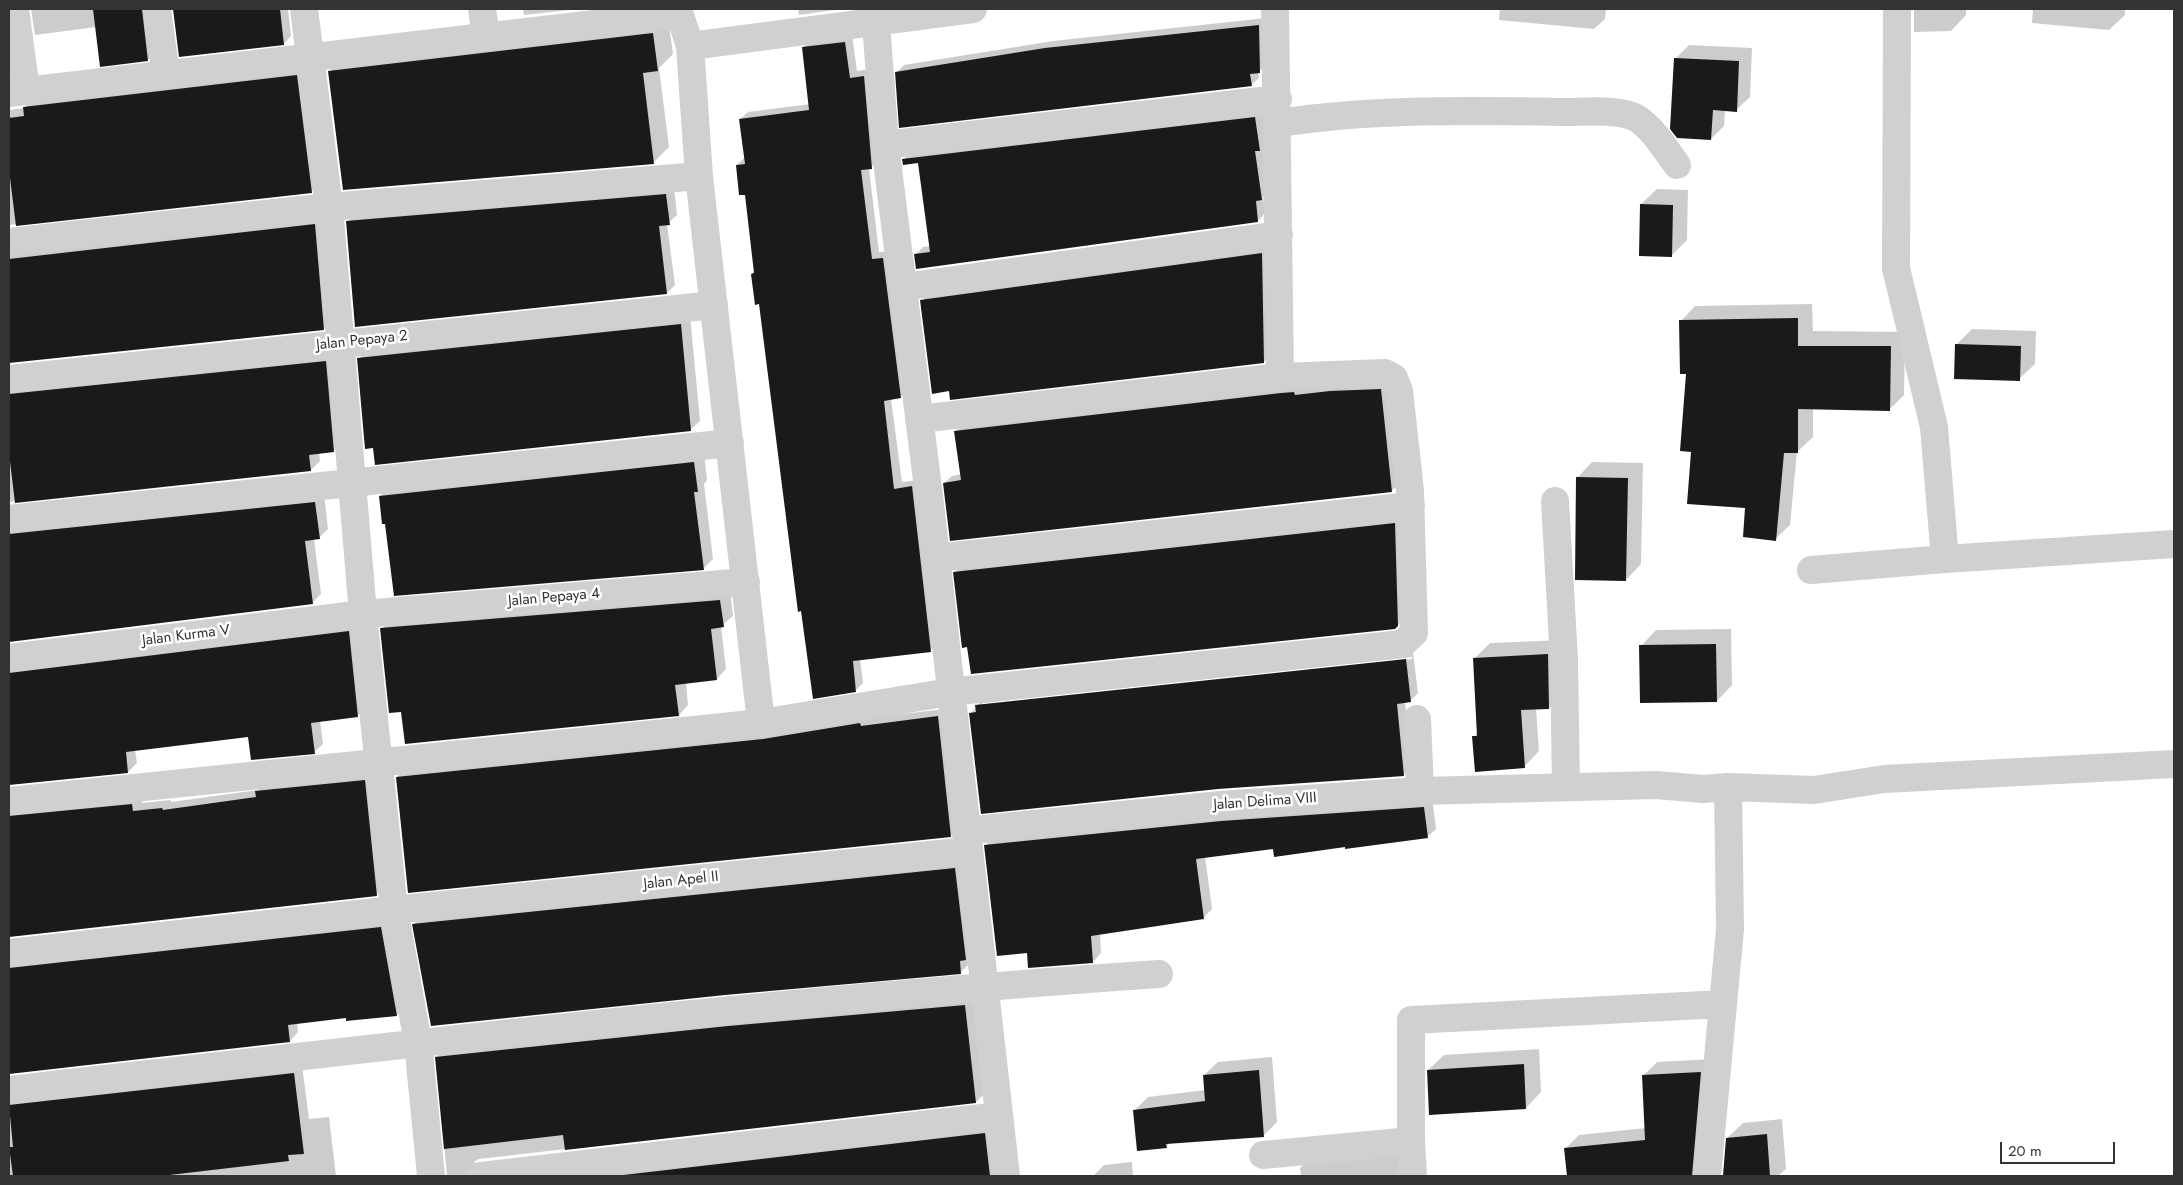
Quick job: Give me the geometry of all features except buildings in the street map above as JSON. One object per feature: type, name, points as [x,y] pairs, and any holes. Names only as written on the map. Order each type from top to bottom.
[{"type":"street","points":[[15,9],[17,92],[486,37],[678,11],[690,46],[699,176],[761,723]]},
{"type":"street","points":[[157,9],[166,75]]},
{"type":"street","points":[[304,9],[329,207],[363,614],[380,761],[394,910],[418,1043],[431,1176]]},
{"type":"street","points":[[482,9],[486,37]]},
{"type":"street","points":[[690,46],[876,16],[972,9]]},
{"type":"street","points":[[1275,9],[1278,111],[1280,378]]},
{"type":"street","points":[[1897,9],[1896,268],[1934,427],[1945,558]]},
{"type":"street","points":[[876,16],[884,145],[936,558],[1006,1176]]},
{"type":"street","points":[[884,145],[1278,111],[1326,116],[1482,111],[1615,113],[1637,118],[1656,136],[1677,165]]},
{"type":"street","points":[[9,242],[329,207],[699,176]]},
{"type":"street","points":[[902,287],[1279,235]]},
{"type":"street","name":"Jalan Pepaya 2","points":[[9,378],[714,305]]},
{"type":"street","points":[[9,801],[380,761],[761,723],[950,692],[1402,644],[1414,633],[1411,506],[1399,391],[1394,378],[1385,373],[1280,378],[919,419]]},
{"type":"street","points":[[9,519],[730,442]]},
{"type":"street","points":[[1556,502],[1564,660],[1566,787]]},
{"type":"street","points":[[936,558],[1411,506]]},
{"type":"street","points":[[1811,570],[1945,558],[2174,544]]},
{"type":"street","name":"Jalan Pepaya 4","points":[[363,614],[746,582]]},
{"type":"street","name":"Jalan Kurma V","points":[[9,658],[363,614]]},
{"type":"street","points":[[1417,719],[1420,791]]},
{"type":"street","name":"Jalan Delima VIII","points":[[967,841],[1220,805],[1420,791],[1656,785],[1814,790],[1884,779],[2174,764]]},
{"type":"street","points":[[1707,1176],[1730,929],[1728,788]]},
{"type":"street","name":"Jalan Apel II","points":[[9,953],[394,910],[967,841]]},
{"type":"street","points":[[9,1090],[418,1043],[984,986],[1159,974]]},
{"type":"street","points":[[1413,1176],[1411,1141],[1411,1020],[1723,1004]]},
{"type":"street","points":[[480,1176],[999,1116]]},
{"type":"street","points":[[1263,1155],[1411,1141]]}]
